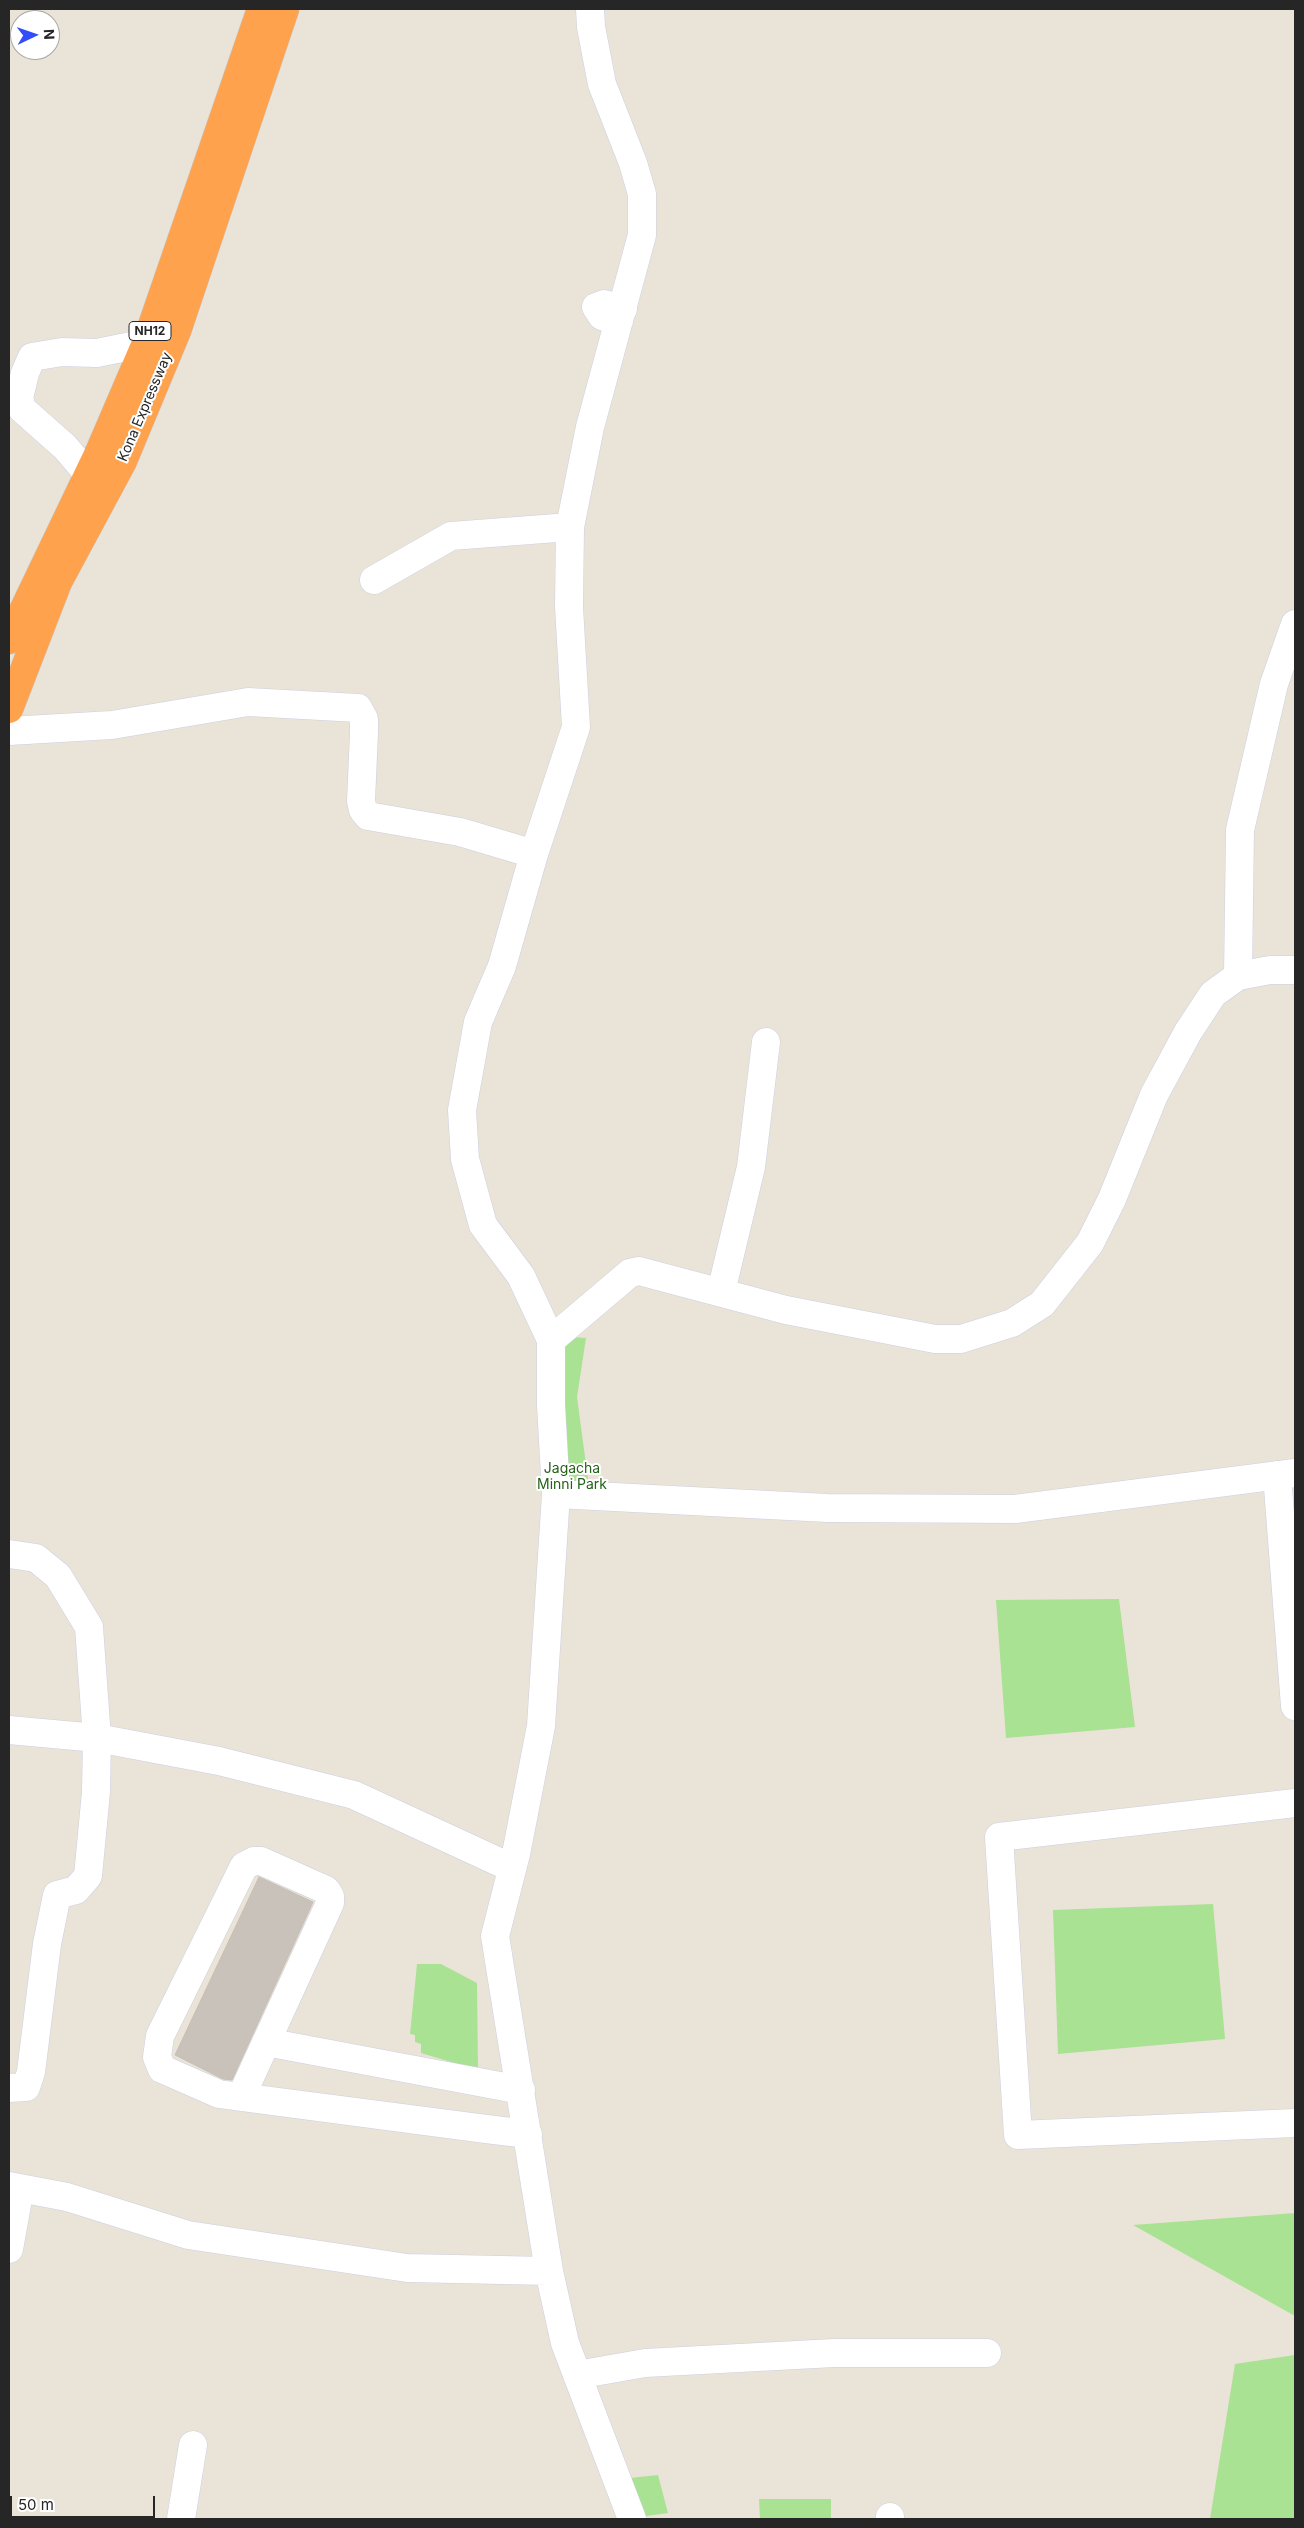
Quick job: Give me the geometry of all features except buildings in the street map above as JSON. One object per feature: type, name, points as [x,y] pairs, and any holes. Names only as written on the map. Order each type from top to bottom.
[{"type":"highway","name":"Kona Expressway","points":[[9,709],[58,582],[111,455],[146,343],[261,9]]},
{"type":"highway","name":"Kona Expressway","points":[[9,640],[88,474],[111,455],[177,331],[285,9]]},
{"type":"street","points":[[590,9],[590,27],[602,84],[633,162],[642,194],[642,235],[590,427],[570,527],[568,607],[576,727],[534,854],[502,966],[478,1022],[462,1110],[465,1159],[483,1225],[521,1276],[551,1340],[551,1405],[556,1494],[540,1726],[512,1868],[495,1936],[549,2271],[564,2343],[632,2519]]},
{"type":"street","points":[[588,305],[604,304],[621,315]]},
{"type":"street","points":[[88,474],[65,447],[22,409],[19,398],[25,373],[32,357],[62,352],[98,353],[146,343]]},
{"type":"street","points":[[374,580],[452,536],[570,527]]},
{"type":"street","points":[[1238,976],[1240,830],[1274,684],[1295,624]]},
{"type":"street","points":[[9,731],[112,726],[248,702],[350,706],[358,708],[364,718],[361,801],[363,810],[368,816],[460,832],[534,854]]},
{"type":"street","points":[[551,1340],[630,1273],[639,1270],[786,1310],[936,1339],[961,1339],[1012,1323],[1042,1304],[1090,1243],[1112,1199],[1154,1095],[1188,1032],[1212,994],[1238,976],[1270,970],[1295,970]]},
{"type":"street","points":[[721,1292],[751,1167],[766,1042]]},
{"type":"street","points":[[556,1494],[827,1508],[1016,1509],[1286,1474],[1295,1706]]},
{"type":"street","points":[[9,1554],[36,1558],[58,1576],[89,1627],[97,1738],[96,1792],[88,1876],[76,1890],[57,1895],[47,1944],[32,2072],[26,2087],[9,2088]]},
{"type":"street","points":[[9,1730],[97,1738],[219,1761],[354,1795],[512,1868]]},
{"type":"street","points":[[1295,1803],[999,1837],[1018,2135],[1295,2123]]},
{"type":"street","points":[[241,2097],[330,1903],[330,1896],[326,1890],[261,1861],[254,1861],[244,1866],[160,2036],[157,2057],[162,2069],[219,2094],[241,2097],[528,2134]]},
{"type":"street","points":[[266,2042],[521,2090]]},
{"type":"street","points":[[9,2249],[14,2187],[67,2196],[188,2235],[407,2268],[549,2271]]},
{"type":"street","points":[[577,2375],[645,2363],[834,2353],[987,2353]]},
{"type":"street","points":[[181,2519],[193,2445]]},
{"type":"green space","name":"Jagacha Minni Park","points":[[571,1337],[586,1338],[577,1397],[589,1487],[558,1492],[554,1354]]},
{"type":"green space","points":[[1119,1599],[1135,1727],[1006,1738],[996,1600]]},
{"type":"green space","points":[[1213,1904],[1225,2039],[1058,2054],[1053,1910]]},
{"type":"green space","points":[[417,1964],[441,1964],[477,1983],[478,2070],[421,2053],[421,2044],[415,2042],[415,2035],[410,2034]]},
{"type":"green space","points":[[1295,2213],[1295,2316],[1133,2225]]},
{"type":"green space","points":[[1295,2355],[1295,2519],[1210,2519],[1235,2364]]},
{"type":"green space","points":[[658,2475],[668,2513],[624,2519],[611,2480]]},
{"type":"green space","points":[[759,2499],[831,2499],[831,2519],[760,2519]]}]
